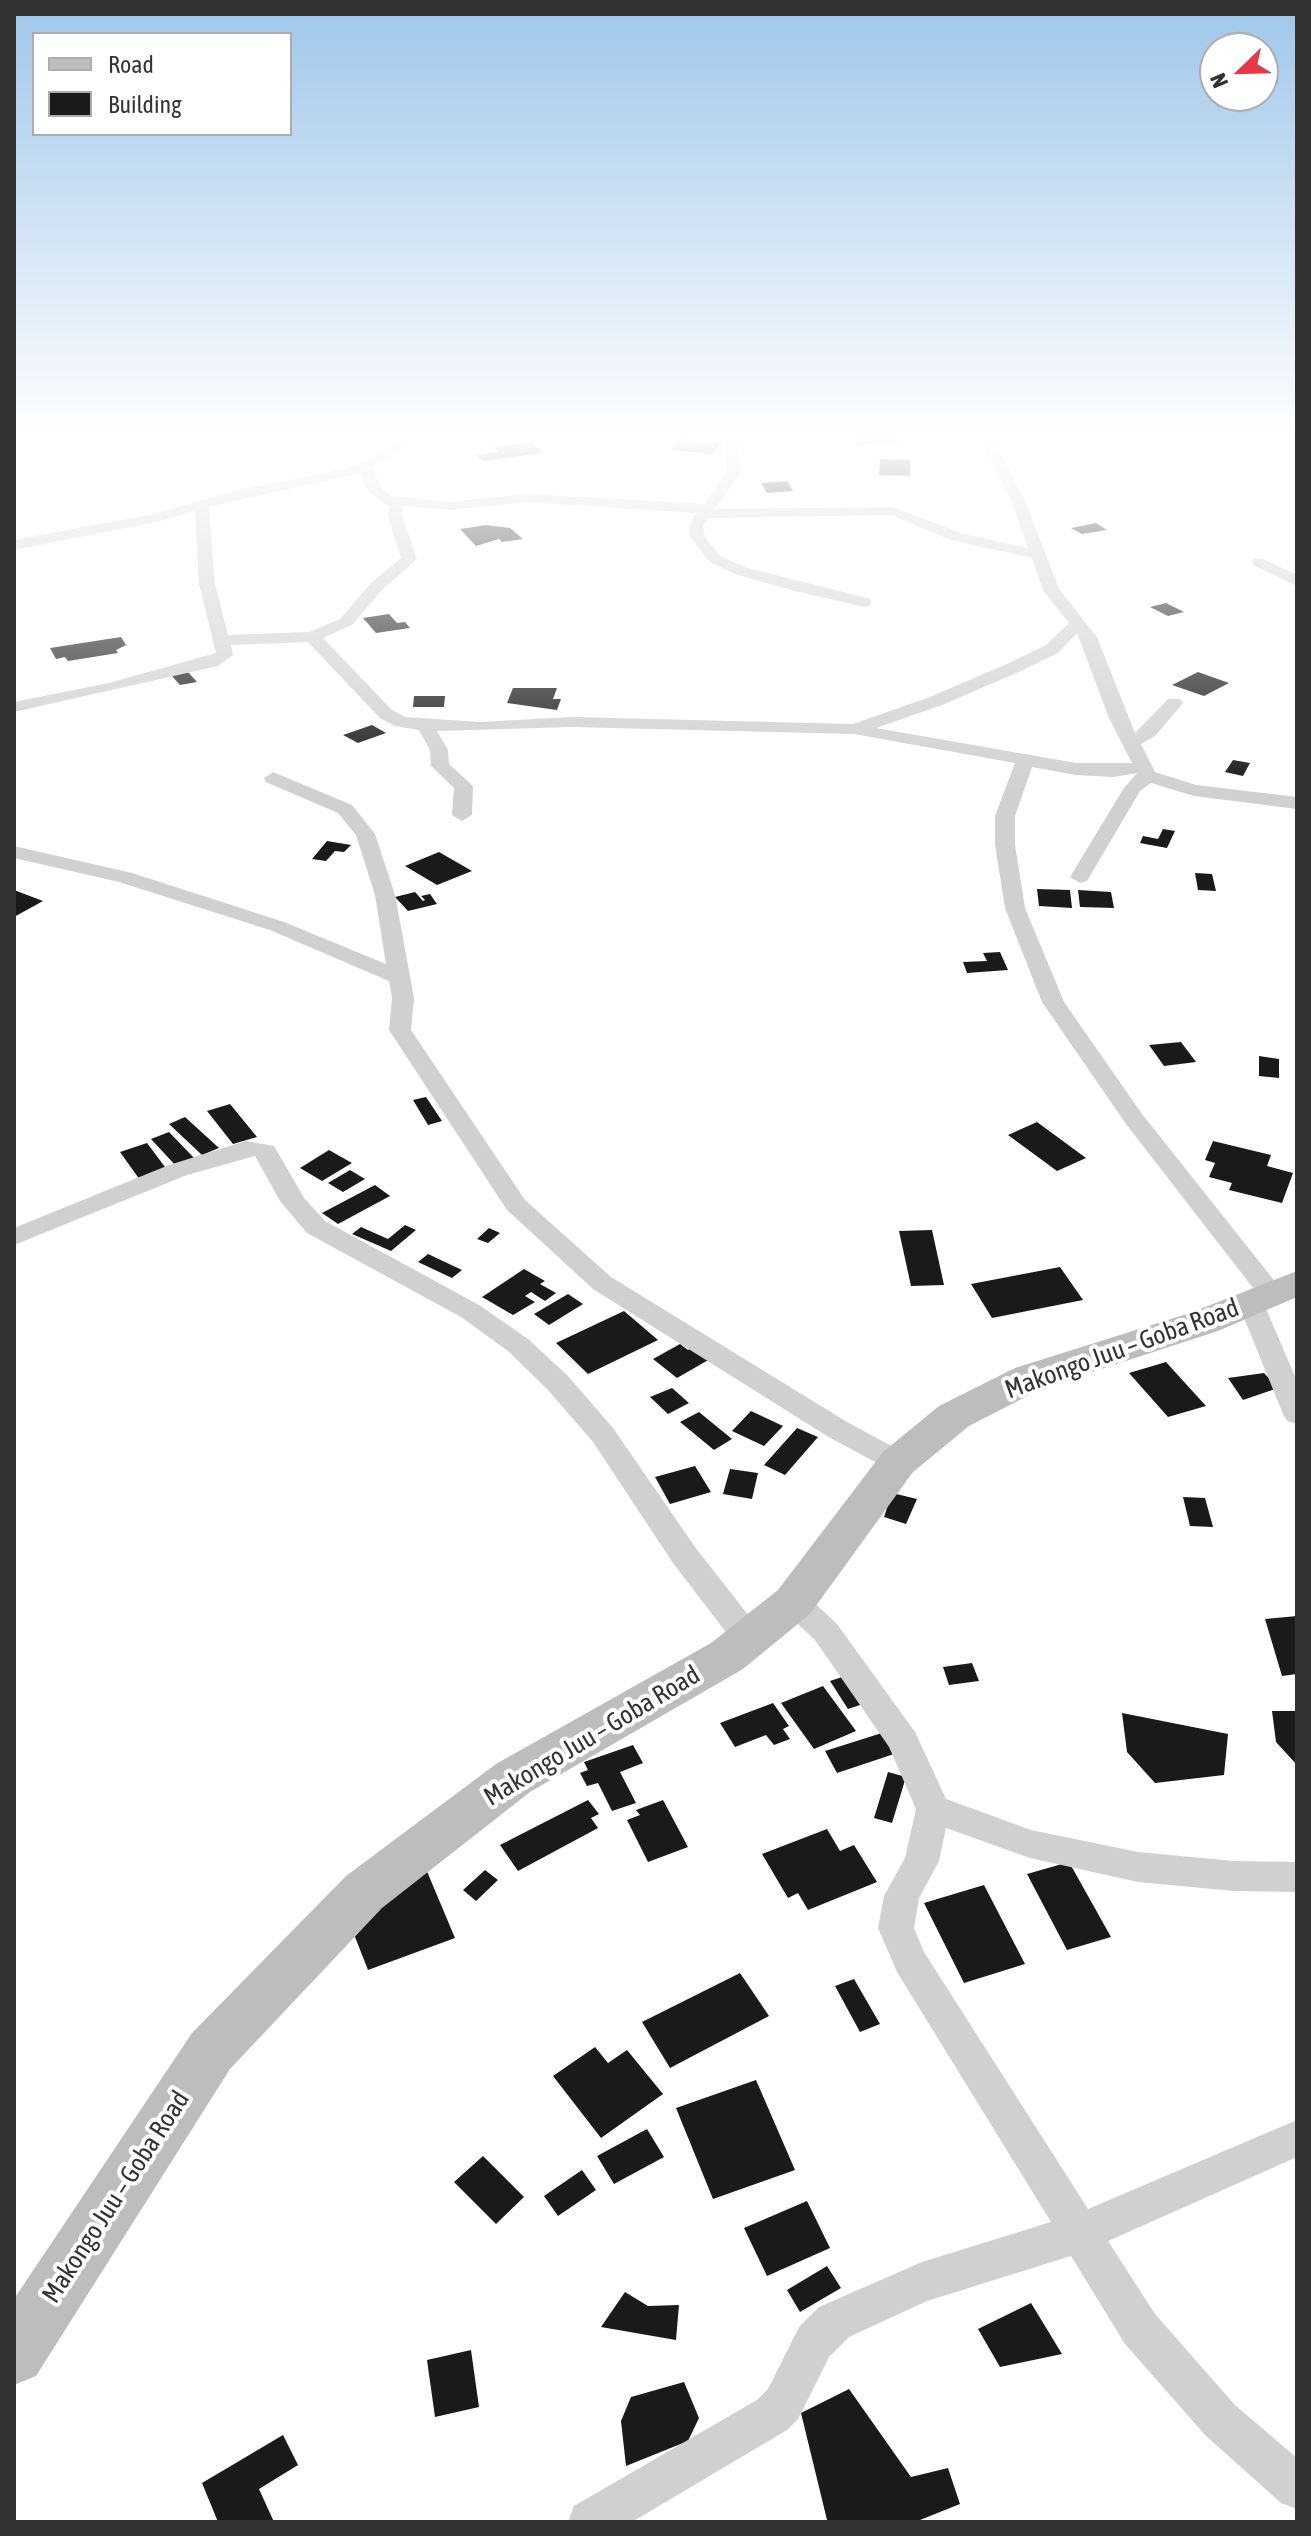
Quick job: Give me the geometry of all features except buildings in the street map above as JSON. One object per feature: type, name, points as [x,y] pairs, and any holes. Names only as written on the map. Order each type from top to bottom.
[{"type":"street","points":[[14,707],[212,662],[225,655],[224,640],[207,584],[205,557]]},
{"type":"street","points":[[224,640],[312,637],[346,622],[377,586],[408,557]]},
{"type":"street","points":[[714,557],[755,575],[865,602]]},
{"type":"street","points":[[1038,557],[1051,590],[1089,637],[1118,718],[1145,771]]},
{"type":"street","points":[[1258,562],[1297,581]]},
{"type":"street","points":[[854,729],[936,701],[1015,667],[1052,649],[1077,624]]},
{"type":"street","points":[[312,637],[386,714],[401,722],[480,727],[571,722],[854,729],[1025,761],[1095,771],[1145,771],[1194,790],[1297,803]]},
{"type":"street","points":[[1130,743],[1150,731],[1174,703]]},
{"type":"street","points":[[425,725],[439,750],[440,766],[464,786],[462,815]]},
{"type":"street","points":[[1025,761],[1005,816],[1005,845],[1015,908],[1053,1002],[1134,1119],[1273,1293],[1297,1414]]},
{"type":"street","points":[[1080,877],[1145,771]]},
{"type":"street","points":[[273,778],[345,809],[357,819],[385,895],[403,998],[400,1030],[516,1205],[602,1283],[837,1429],[898,1462]]},
{"type":"street","points":[[14,852],[125,877],[277,926],[399,977]]},
{"type":"street","points":[[14,1237],[178,1170],[246,1148],[265,1151],[293,1201],[316,1227],[470,1311],[518,1345],[558,1383],[603,1435],[684,1555],[749,1639]]},
{"type":"street","name":"Makongo Juu – Goba Road","points":[[14,2354],[211,2051],[364,1892],[513,1778],[727,1656],[749,1639],[794,1602],[898,1462],[954,1416],[1029,1378],[1204,1322],[1273,1293]]},
{"type":"street","points":[[794,1602],[826,1632],[903,1741],[933,1809],[922,1861],[902,1896],[896,1928],[910,1961],[1140,2329],[1220,2420],[1297,2487]]},
{"type":"street","points":[[933,1809],[1030,1844],[1138,1867],[1234,1876],[1297,1877]]},
{"type":"street","points":[[590,2522],[772,2415],[783,2404],[814,2342],[834,2322],[922,2282],[1078,2234],[1297,2138]]}]
